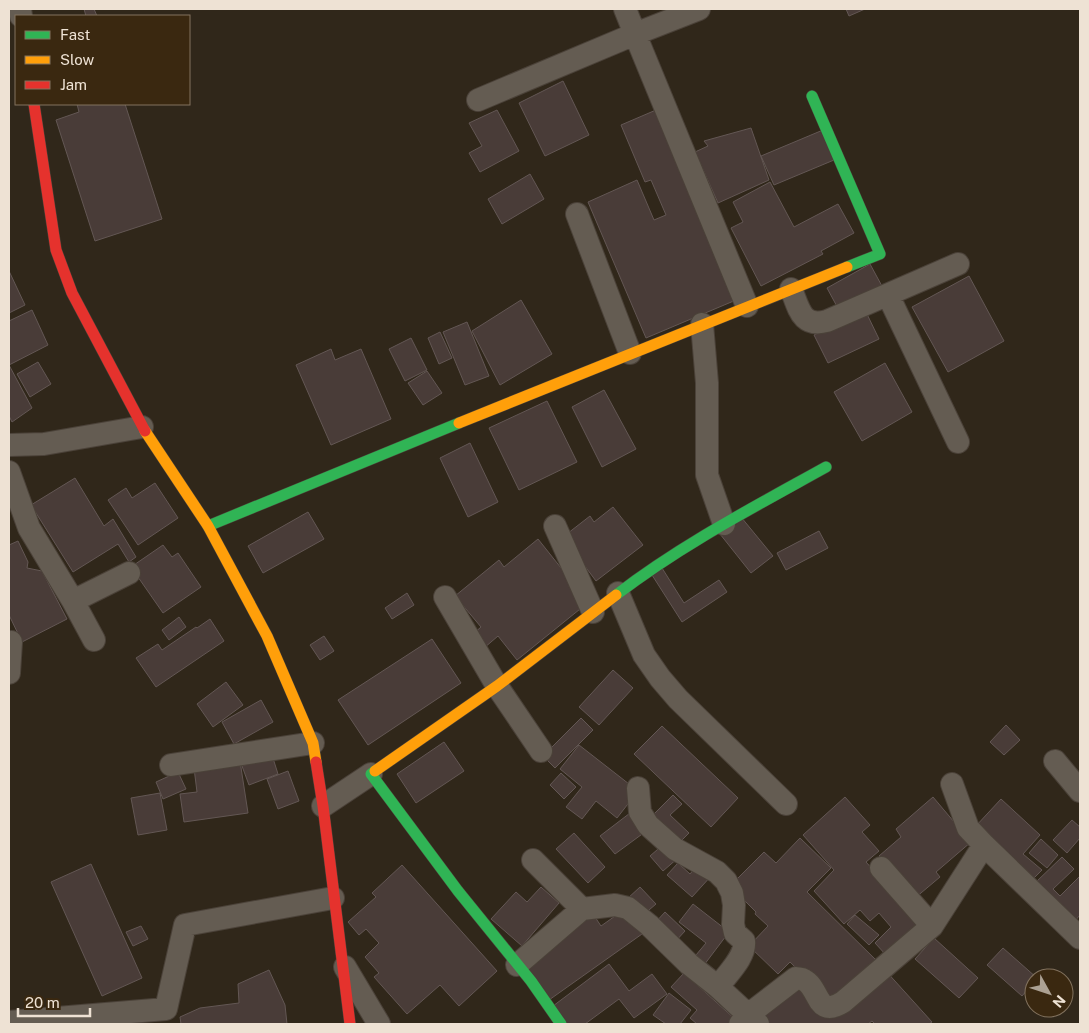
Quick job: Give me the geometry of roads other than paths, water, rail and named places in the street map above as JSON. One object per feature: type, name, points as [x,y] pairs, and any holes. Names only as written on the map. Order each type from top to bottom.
[{"type":"street","points":[[625,9],[747,306]]},
{"type":"street","points":[[478,100],[699,9]]},
{"type":"street","points":[[208,526],[630,353],[880,254],[812,96]]},
{"type":"street","points":[[34,105],[56,250],[72,293],[142,427],[208,526],[268,636],[313,744],[324,806],[333,898],[350,1024]]},
{"type":"street","points":[[577,214],[630,353]]},
{"type":"street","points":[[791,289],[801,316],[810,322],[818,324],[958,264]]},
{"type":"street","points":[[888,295],[958,442]]},
{"type":"street","points":[[702,324],[706,383],[707,475],[724,524]]},
{"type":"street","points":[[9,445],[44,444],[142,427]]},
{"type":"street","points":[[324,806],[497,686],[651,568],[724,524],[826,467]]},
{"type":"street","points":[[9,472],[29,528],[94,640]]},
{"type":"street","points":[[555,526],[593,612]]},
{"type":"street","points":[[73,601],[129,573]]},
{"type":"street","points":[[618,593],[644,655],[660,678],[678,699],[786,804]]},
{"type":"street","points":[[445,597],[497,686],[541,751]]},
{"type":"street","points":[[9,673],[11,642]]},
{"type":"street","points":[[171,765],[313,744]]},
{"type":"street","points":[[1055,761],[1080,791]]},
{"type":"street","points":[[371,774],[458,891],[518,965],[561,1024]]},
{"type":"street","points":[[952,784],[968,828],[1080,938]]},
{"type":"street","points":[[638,788],[640,812],[648,825],[675,849],[717,872],[726,881],[732,893],[735,934],[744,941],[745,946],[718,987]]},
{"type":"street","points":[[518,965],[582,909],[615,905],[628,908],[648,925],[689,964],[718,987],[749,1021],[796,978],[804,980],[809,984],[820,1001],[829,1007],[836,1007],[932,926],[984,844]]},
{"type":"street","points":[[533,860],[582,909]]},
{"type":"street","points":[[881,868],[932,926]]},
{"type":"street","points":[[9,1022],[167,1016],[185,925],[333,898]]},
{"type":"street","points":[[342,962],[379,1024]]}]
